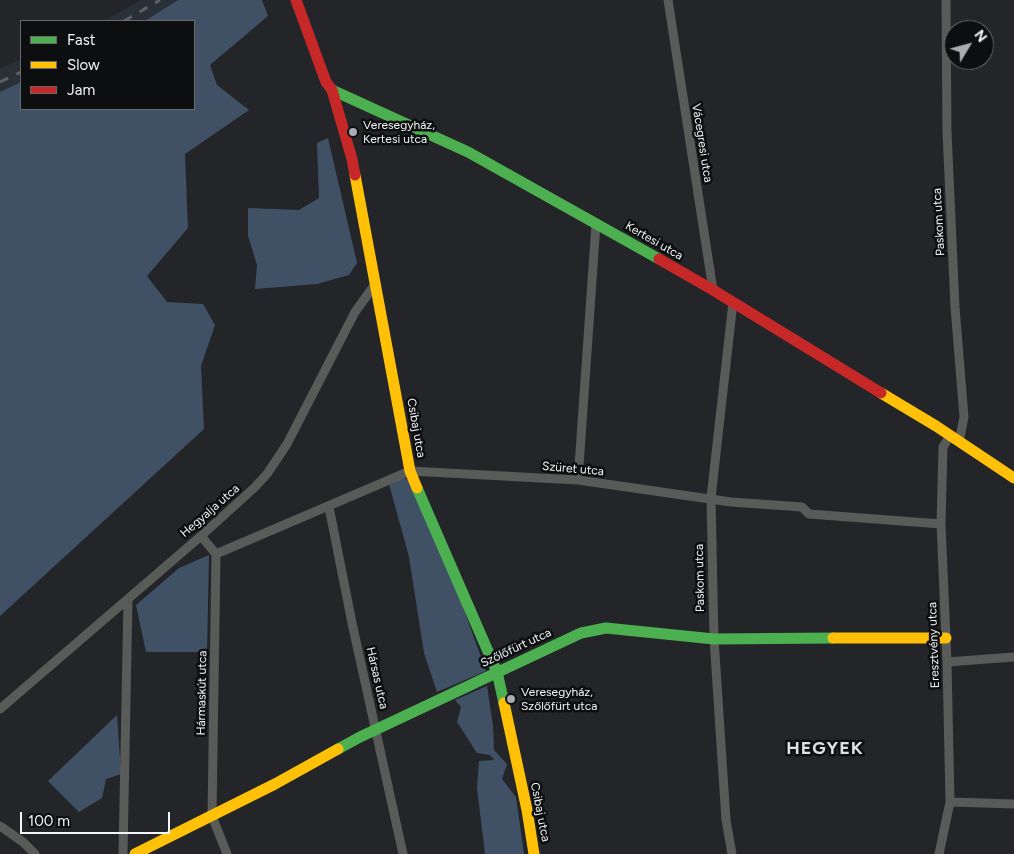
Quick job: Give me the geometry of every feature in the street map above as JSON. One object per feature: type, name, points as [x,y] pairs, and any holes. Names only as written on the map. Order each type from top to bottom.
[{"type":"street","name":"Csibaj utca","points":[[296,0],[326,82],[332,90],[352,158],[410,471],[497,672],[534,854]]},
{"type":"street","name":"Vácegresi utca","points":[[668,0],[713,290]]},
{"type":"street","name":"Paskom utca","points":[[946,0],[947,132],[955,307],[964,417],[954,439]]},
{"type":"street","name":"Kertesi utca","points":[[332,90],[460,148],[713,290],[928,421],[1014,478]]},
{"type":"street","points":[[578,480],[596,224]]},
{"type":"street","name":"Hegyalja utca","points":[[0,708],[201,536],[267,474],[287,444],[355,312],[376,283]]},
{"type":"street","name":"Paskom utca","points":[[732,854],[726,820],[714,639],[711,498],[733,302]]},
{"type":"street","name":"Eresztvény utca","points":[[939,854],[950,802],[948,662],[941,524],[943,447],[954,439]]},
{"type":"street","name":"Szüret utca","points":[[216,554],[410,471],[578,480],[731,502],[802,507],[809,514],[941,524]]},
{"type":"street","name":"Hársas utca","points":[[329,507],[352,623],[403,854]]},
{"type":"street","points":[[201,536],[216,554]]},
{"type":"street","name":"Hármaskút utca","points":[[216,554],[212,816],[227,854]]},
{"type":"street","points":[[123,854],[128,599]]},
{"type":"street","name":"Szőlőfürt utca","points":[[136,854],[275,784],[376,729],[581,633],[606,628],[714,639],[946,638]]},
{"type":"street","points":[[948,662],[1014,657]]},
{"type":"street","points":[[950,802],[1014,804]]},
{"type":"street","points":[[0,826],[23,842],[35,854]]},
{"type":"shaded area","points":[[141,0],[178,0],[147,20],[106,20]]},
{"type":"shaded area","points":[[178,0],[262,0],[268,16],[210,65],[217,85],[249,110],[185,154],[188,228],[147,276],[167,302],[203,304],[215,325],[201,366],[204,429],[0,616],[0,92],[20,82],[20,110],[195,110],[195,20],[147,20]]},
{"type":"shaded area","points":[[20,59],[20,82],[0,92],[0,69]]},
{"type":"shaded area","points":[[328,138],[357,263],[349,275],[317,284],[255,289],[257,265],[248,236],[248,208],[299,210],[319,198],[317,143]]},
{"type":"shaded area","points":[[399,478],[408,479],[459,596],[486,671],[437,692],[424,653],[409,557],[389,484]]},
{"type":"shaded area","points":[[209,555],[207,652],[146,652],[136,605],[179,568]]},
{"type":"shaded area","points":[[487,686],[493,726],[494,750],[507,764],[502,779],[516,797],[524,854],[485,854],[477,788],[479,761],[494,760],[490,755],[477,753],[457,722],[461,707],[455,700]]},
{"type":"shaded area","points":[[117,715],[121,774],[106,779],[102,798],[79,812],[48,781]]},
{"type":"railway","points":[[126,20],[160,0]]},
{"type":"railway","points":[[0,82],[20,72]]},
{"type":"traffic: fast","points":[[332,90],[468,152],[659,259]]},
{"type":"traffic: fast","points":[[417,488],[497,672],[504,703]]},
{"type":"traffic: fast","points":[[338,749],[581,633],[606,628],[714,639],[833,638]]},
{"type":"traffic: slow","points":[[355,175],[410,471],[417,488]]},
{"type":"traffic: slow","points":[[881,393],[936,426],[1014,478]]},
{"type":"traffic: slow","points":[[833,638],[946,638]]},
{"type":"traffic: slow","points":[[504,703],[527,810],[534,854]]},
{"type":"traffic: slow","points":[[135,854],[275,784],[338,749]]},
{"type":"traffic: jam","points":[[296,0],[326,82],[332,90],[355,175]]},
{"type":"traffic: jam","points":[[659,259],[881,393]]},
{"type":"place","name":"Veresegyház, Kertesi utca","points":[[353,132]]},
{"type":"place","name":"Veresegyház, Szőlőfürt utca","points":[[511,699]]},
{"type":"district","name":"HEGYEK","points":[[825,749]]}]
